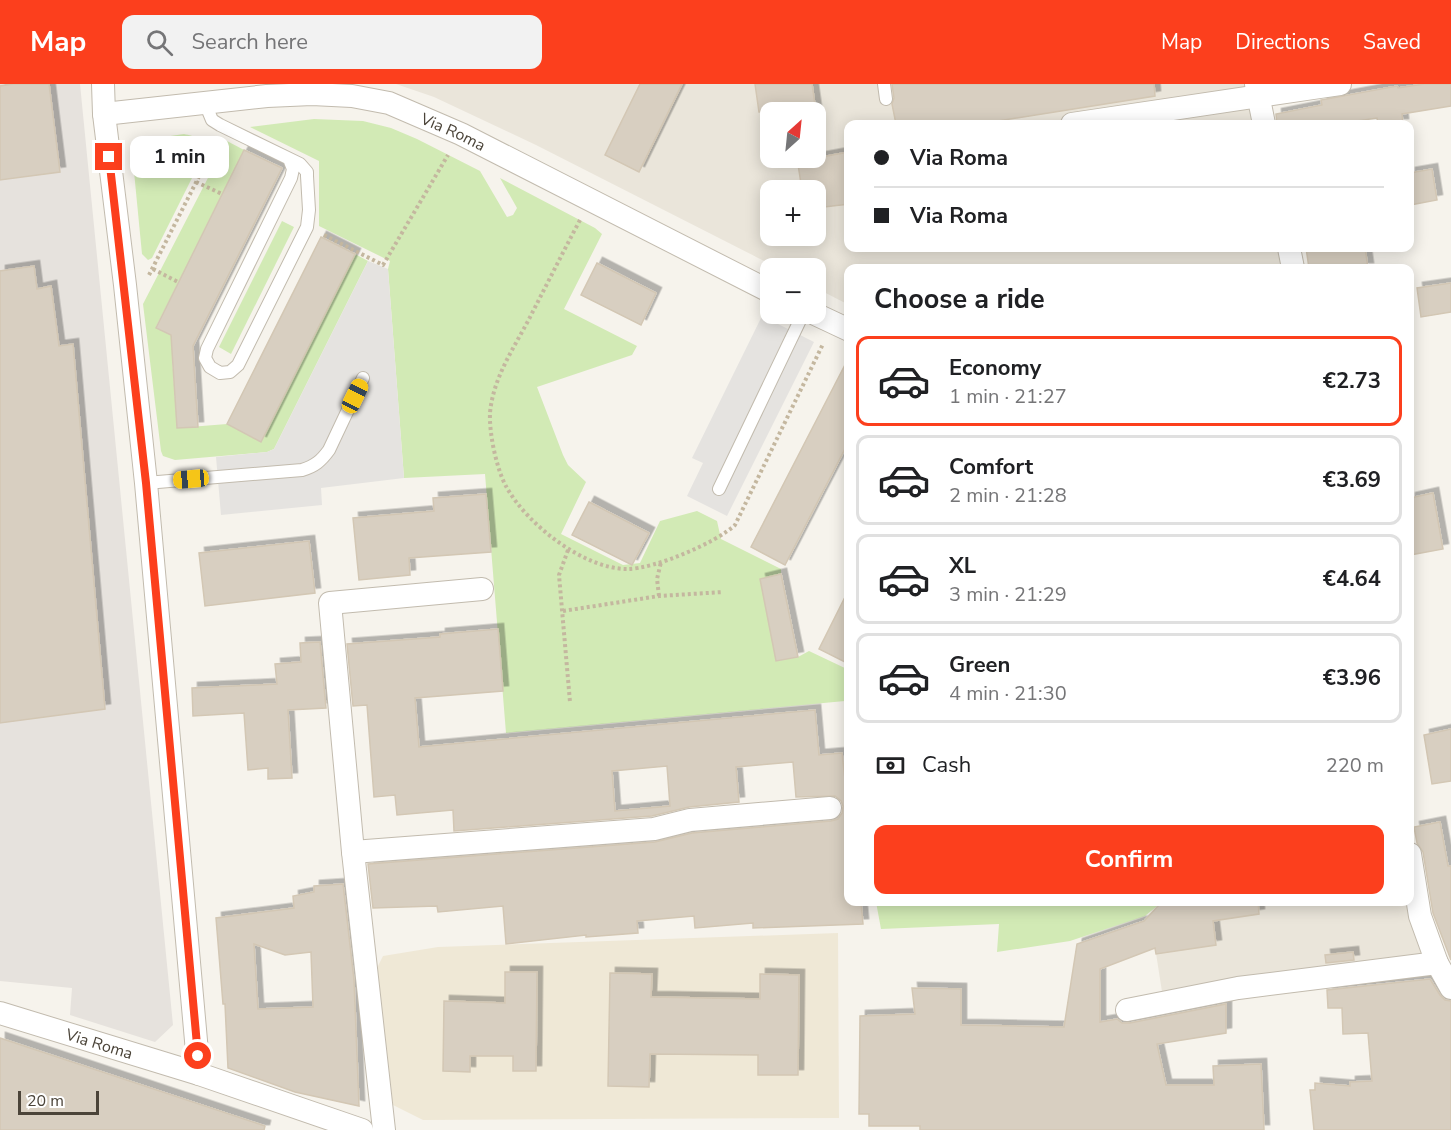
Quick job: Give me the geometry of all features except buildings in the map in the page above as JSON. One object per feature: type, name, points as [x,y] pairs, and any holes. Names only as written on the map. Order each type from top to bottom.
[{"type":"street","points":[[103,84],[104,114],[146,483],[199,1074]]},
{"type":"street","points":[[1094,120],[1257,90],[1340,84]]},
{"type":"street","points":[[1257,90],[1263,120]]},
{"type":"street","name":"Via Roma","points":[[104,114],[312,94],[352,96],[389,103],[461,134],[760,286]]},
{"type":"street","points":[[384,1130],[353,852],[330,603],[482,590]]},
{"type":"street","points":[[353,852],[654,829],[690,820],[830,808]]},
{"type":"street","points":[[1414,879],[1420,916],[1437,963],[1451,988]]},
{"type":"street","points":[[1127,1010],[1238,988],[1437,963]]},
{"type":"street","name":"Via Roma","points":[[0,1013],[199,1074],[362,1130]]},
{"type":"lane","points":[[884,84],[886,99]]},
{"type":"lane","points":[[205,103],[212,120],[300,164],[307,172],[309,210],[307,227],[238,365],[230,372],[220,373],[210,367],[205,358],[207,349],[291,178],[293,168],[289,159]]},
{"type":"lane","points":[[719,489],[798,324]]},
{"type":"lane","points":[[146,483],[302,470],[313,467],[330,450],[363,378]]},
{"type":"path","points":[[125,285],[146,280],[153,269],[224,127]]},
{"type":"path","points":[[307,227],[383,265],[461,134]]},
{"type":"path","points":[[196,182],[222,195]]},
{"type":"path","points":[[582,216],[505,363],[492,398],[490,416],[496,459],[507,489],[532,520],[568,550],[610,567],[638,568],[688,553],[725,534],[735,525],[832,322]]},
{"type":"path","points":[[153,269],[178,282]]},
{"type":"path","points":[[568,550],[559,575],[570,702]]},
{"type":"path","points":[[659,597],[657,579],[661,561]]},
{"type":"path","points":[[563,611],[659,597],[723,592]]},
{"type":"shaded area","points":[[0,84],[80,84],[173,1025],[155,1042],[70,1015],[72,988],[0,981]]},
{"type":"shaded area","points":[[396,84],[1247,84],[1255,120],[844,120],[844,252],[1280,252],[1282,264],[844,264],[844,302],[826,293],[826,258],[760,259],[536,145],[434,97]]},
{"type":"shaded area","points":[[368,261],[388,269],[404,478],[321,488],[322,505],[221,515],[216,457],[267,452],[274,449]]},
{"type":"shaded area","points":[[760,320],[760,324],[778,324],[814,342],[727,516],[687,496],[703,463],[692,458]]},
{"type":"shaded area","points":[[1158,906],[1412,906],[1422,956],[1163,998],[1150,915]]},
{"type":"shaded area","points":[[838,933],[839,1118],[423,1120],[391,1104],[376,970],[383,956],[438,947]]},
{"type":"green space","points":[[314,119],[363,121],[391,128],[480,171],[507,217],[513,215],[517,208],[500,178],[595,228],[602,234],[564,309],[637,346],[632,355],[537,387],[568,465],[586,482],[561,534],[623,565],[640,563],[660,521],[697,511],[717,521],[721,539],[781,569],[781,574],[760,579],[776,661],[798,657],[809,651],[844,668],[844,701],[506,733],[485,474],[404,478],[388,269],[390,261],[319,226],[319,161],[250,127]]},
{"type":"green space","points":[[184,134],[201,141],[206,150],[152,258],[148,260],[142,254],[132,151],[138,142],[143,140]]},
{"type":"green space","points":[[227,141],[244,150],[156,327],[193,346],[172,356],[177,428],[227,424],[261,442],[355,254],[368,261],[274,449],[267,452],[175,460],[163,456],[161,451],[143,304]]},
{"type":"green space","points":[[282,221],[294,227],[231,354],[219,347]]},
{"type":"green space","points":[[877,906],[1157,906],[1145,916],[1070,941],[997,952],[999,924],[881,929]]},
{"type":"route","points":[[109,157],[146,483],[198,1056]]}]
